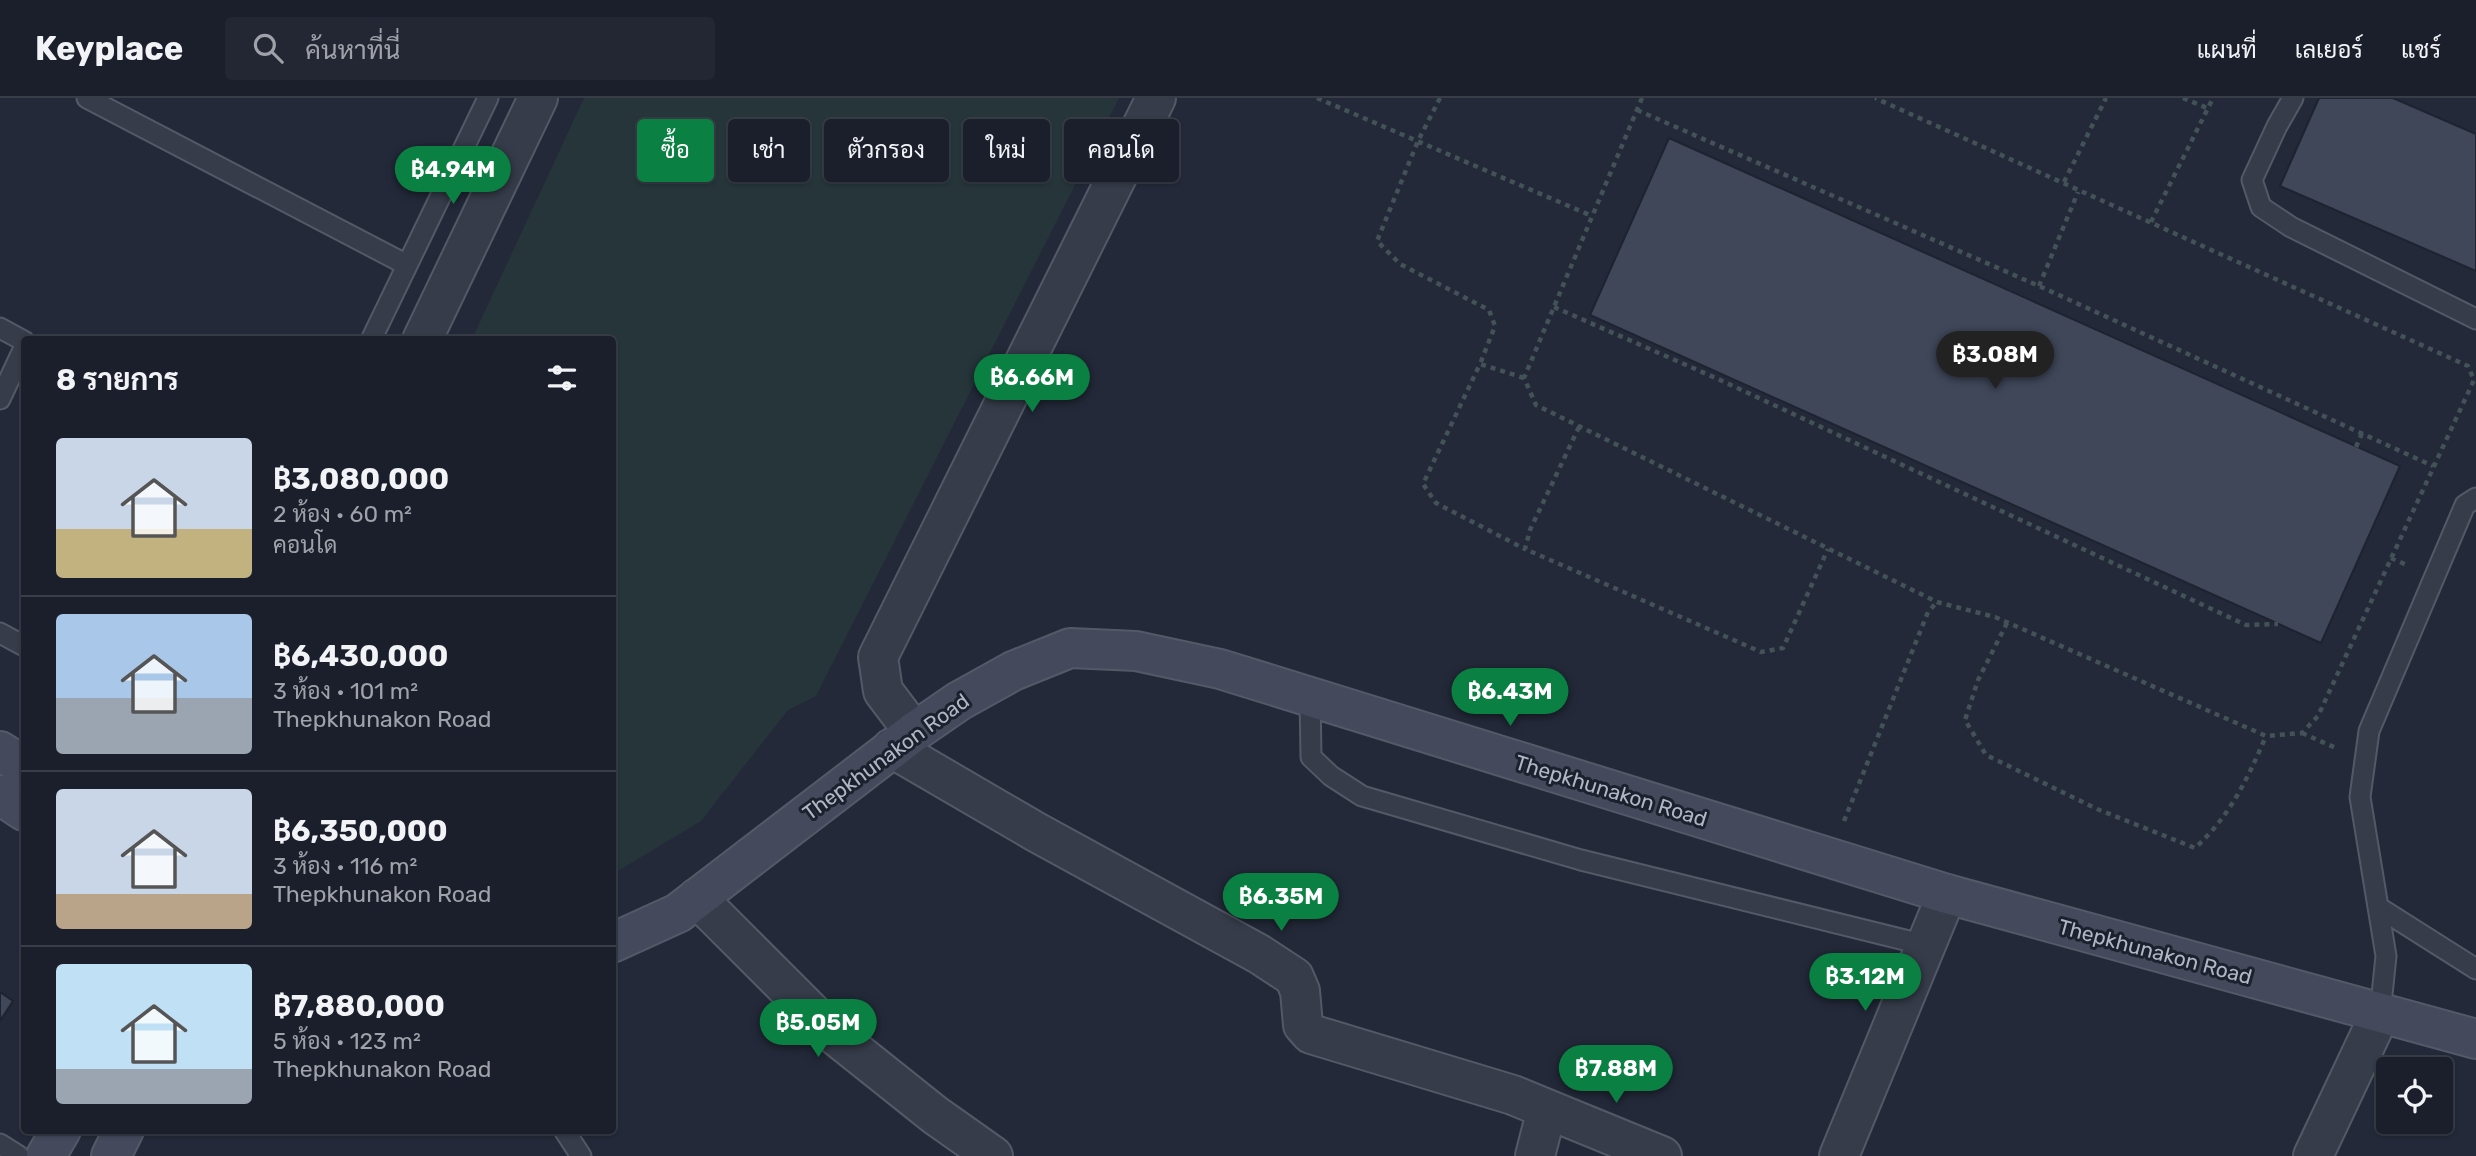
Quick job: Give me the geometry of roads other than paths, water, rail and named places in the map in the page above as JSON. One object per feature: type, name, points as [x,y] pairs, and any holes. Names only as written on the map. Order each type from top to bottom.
[{"type":"main road","name":"Thepkhunakon Road","points":[[616,941],[678,913],[903,740],[959,701],[1013,671],[1070,648],[1136,651],[1220,669],[1947,894],[2476,1039]]},
{"type":"main road","points":[[0,751],[21,764]]},
{"type":"main road","points":[[0,795],[21,809]]},
{"type":"main road","points":[[46,1156],[59,1134]]},
{"type":"main road","points":[[111,1156],[122,1134]]},
{"type":"street","points":[[424,336],[538,98]]},
{"type":"street","points":[[1156,98],[878,657],[883,691],[903,740],[1036,832],[1259,954],[1294,977],[1300,991],[1303,1025],[1311,1034],[1513,1095],[1662,1156]]},
{"type":"street","points":[[1839,1156],[1947,894]]},
{"type":"street","points":[[697,898],[831,1032],[935,1115],[993,1156]]},
{"type":"street","points":[[2313,1156],[2379,1014]]},
{"type":"street","points":[[1535,1156],[1547,1109]]},
{"type":"lane","points":[[87,98],[407,265]]},
{"type":"lane","points":[[373,336],[488,98]]},
{"type":"lane","points":[[2293,98],[2252,180],[2261,207],[2291,228],[2476,319]]},
{"type":"lane","points":[[0,328],[21,339]]},
{"type":"lane","points":[[0,399],[21,354]]},
{"type":"lane","points":[[2379,1014],[2386,956],[2360,797],[2369,731],[2465,505],[2476,498]]},
{"type":"lane","points":[[0,633],[21,644]]},
{"type":"lane","points":[[1310,698],[1311,757],[1331,776],[1362,796],[1581,860],[1925,945]]},
{"type":"lane","points":[[2378,907],[2476,969]]},
{"type":"lane","points":[[567,1134],[581,1156]]},
{"type":"lane","points":[[0,1144],[19,1156]]}]
